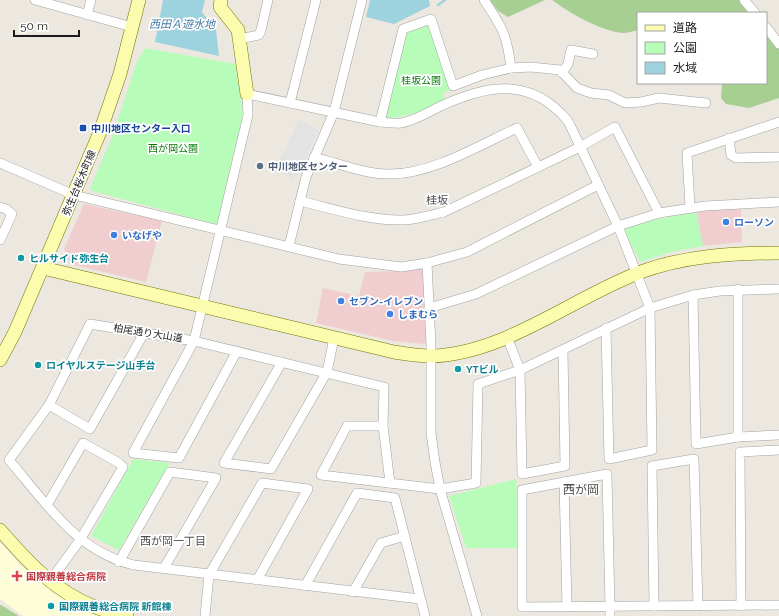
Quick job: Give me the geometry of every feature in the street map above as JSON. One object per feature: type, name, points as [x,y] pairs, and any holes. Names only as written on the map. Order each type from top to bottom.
[{"type":"street","points":[[34,0],[52,2],[87,15],[132,27]]},
{"type":"street","points":[[87,15],[91,0]]},
{"type":"street","name":"弥生台桜木町線","points":[[0,360],[15,332],[43,268],[112,100],[139,0]]},
{"type":"street","points":[[221,0],[220,7],[238,30],[247,94],[248,115],[194,341],[133,453],[179,458],[237,351]]},
{"type":"street","points":[[239,39],[259,34],[268,0]]},
{"type":"street","points":[[290,103],[316,0]]},
{"type":"street","points":[[289,246],[306,177],[334,112],[362,0]]},
{"type":"street","points":[[484,0],[502,28],[509,44],[511,68]]},
{"type":"street","points":[[744,0],[754,12]]},
{"type":"street","points":[[380,122],[403,29],[431,19],[453,86],[482,75],[511,68],[531,67],[560,70],[577,88],[591,93],[609,95],[625,103],[659,98],[706,103]]},
{"type":"street","points":[[767,28],[779,44]]},
{"type":"street","points":[[562,73],[568,64],[571,50],[593,54]]},
{"type":"street","points":[[247,94],[380,122],[401,123],[474,93],[510,88],[527,91],[557,108],[568,121],[618,226],[638,273],[650,308],[652,450],[609,459],[606,328]]},
{"type":"street","points":[[690,207],[687,153],[779,122]]},
{"type":"street","points":[[300,201],[365,216],[406,220],[444,212],[580,147],[615,127],[659,213]]},
{"type":"street","points":[[314,157],[371,172],[390,174],[411,172],[432,166],[517,128],[538,167]]},
{"type":"street","points":[[729,138],[731,155],[736,158],[779,157]]},
{"type":"street","points":[[0,163],[74,195],[339,259],[401,267],[427,264],[467,252],[598,185]]},
{"type":"street","points":[[429,308],[476,294],[618,226],[659,213],[690,207],[741,202],[779,202]]},
{"type":"street","points":[[0,207],[6,209],[12,214],[0,240]]},
{"type":"street","points":[[43,268],[394,352],[431,356],[467,350],[507,337],[638,273],[669,264],[712,256],[779,253]]},
{"type":"street","points":[[427,264],[431,356],[431,433],[440,489],[477,616]]},
{"type":"street","points":[[738,289],[738,437]]},
{"type":"street","points":[[390,483],[383,426],[347,426],[321,475],[440,489],[476,483],[478,384],[520,370],[650,308],[693,295],[738,289],[779,289]]},
{"type":"street","points":[[693,295],[696,444],[738,437],[779,435]]},
{"type":"street","name":"柏尾通り大山道","points":[[47,505],[9,460],[49,405],[90,324],[194,341],[384,387],[383,426]]},
{"type":"street","points":[[49,405],[90,429],[144,333]]},
{"type":"street","points":[[507,337],[520,370],[522,474],[565,466],[563,350]]},
{"type":"street","points":[[282,362],[224,462],[271,470],[327,372],[334,338]]},
{"type":"street","points":[[50,581],[80,540],[123,468],[119,463],[83,443],[47,505],[80,540],[119,562],[209,575],[420,599]]},
{"type":"street","points":[[741,606],[740,452],[779,450]]},
{"type":"street","points":[[654,606],[652,466],[694,459],[698,606]]},
{"type":"street","points":[[119,562],[170,472],[216,478],[164,568]]},
{"type":"street","points":[[610,611],[607,474],[522,490],[522,606],[567,607],[610,611],[654,606],[779,605]]},
{"type":"street","points":[[564,482],[567,607]]},
{"type":"street","points":[[206,616],[209,575],[262,483],[308,489],[257,580]]},
{"type":"street","points":[[304,586],[357,493],[395,498],[424,616]]},
{"type":"street","points":[[0,530],[26,561],[50,581],[80,600],[95,607],[127,616]]},
{"type":"street","points":[[353,592],[381,542],[404,536]]},
{"type":"shaded area","points":[[299,120],[319,130],[297,177],[292,180],[278,164]]},
{"type":"shaded area","name":"いなげや","points":[[84,204],[162,221],[146,282],[70,264],[64,249]]},
{"type":"shaded area","points":[[741,207],[742,242],[703,246],[696,211]]},
{"type":"shaded area","name":"しまむら","points":[[421,268],[425,271],[426,343],[393,341],[316,323],[323,288],[359,296],[365,272],[405,271]]},
{"type":"shaded area","name":"国際親善総合病院","points":[[0,542],[22,566],[45,586],[62,598],[100,616],[23,616],[0,599]]},
{"type":"green space","points":[[490,0],[545,0],[508,17],[498,11]]},
{"type":"green space","points":[[552,0],[740,0],[749,12],[637,12],[637,30],[623,33],[605,29],[567,10]]},
{"type":"green space","name":"桂坂公園","points":[[426,24],[430,26],[443,61],[450,90],[443,93],[445,99],[417,113],[388,119],[385,114],[407,32]]},
{"type":"green space","points":[[767,34],[779,49],[779,98],[749,108],[726,104],[721,98],[722,84],[767,84]]},
{"type":"green space","name":"西が岡公園","points":[[145,48],[235,64],[243,114],[218,222],[215,224],[92,191],[90,188],[112,137],[136,64]]},
{"type":"green space","points":[[696,211],[703,246],[672,252],[640,262],[624,231],[627,226]]},
{"type":"green space","points":[[133,459],[170,463],[119,550],[91,536]]},
{"type":"green space","points":[[516,479],[519,548],[466,548],[449,496]]},
{"type":"green space","points":[[1,605],[19,616],[0,616]]},
{"type":"water","name":"西田Ａ遊水地","points":[[163,0],[205,0],[202,12],[216,30],[219,56],[155,42]]},
{"type":"water","points":[[370,0],[429,0],[430,6],[394,24],[366,17]]},
{"type":"waterway","points":[[438,5],[445,0]]},
{"type":"place","name":"中川地区センター入口","points":[[83,128]]},
{"type":"place","name":"中川地区センター","points":[[260,166]]},
{"type":"place","name":"ローソン","points":[[726,222]]},
{"type":"place","name":"いなげや","points":[[114,235]]},
{"type":"place","name":"ヒルサイド弥生台","points":[[21,258]]},
{"type":"place","name":"セブン-イレブン","points":[[341,301]]},
{"type":"place","name":"しまむら","points":[[390,314]]},
{"type":"place","name":"ロイヤルステージ山手台","points":[[38,365]]},
{"type":"place","name":"YTビル","points":[[458,369]]},
{"type":"place","name":"国際親善総合病院","points":[[17,576]]},
{"type":"place","name":"国際親善総合病院 新館棟","points":[[51,606]]},
{"type":"district","name":"桂坂","points":[[437,200]]},
{"type":"district","name":"西が岡","points":[[581,490]]},
{"type":"district","name":"西が岡一丁目","points":[[173,541]]}]
